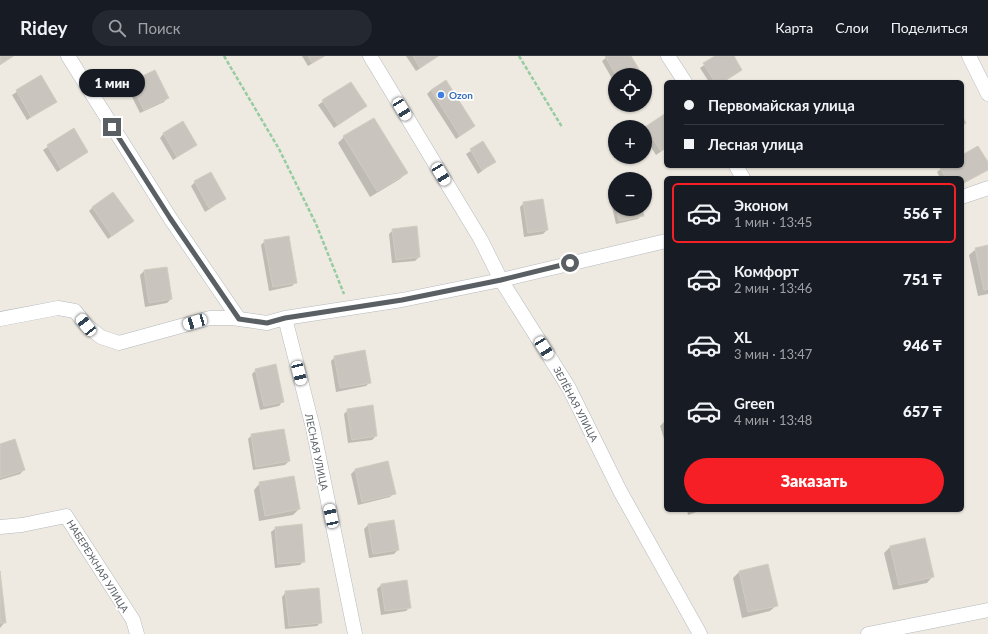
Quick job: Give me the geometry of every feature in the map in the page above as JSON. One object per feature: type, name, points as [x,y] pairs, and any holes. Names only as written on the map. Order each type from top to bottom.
[{"type":"street","points":[[68,56],[170,218],[239,319]]},
{"type":"street","name":"ЗЕЛЁНАЯ УЛИЦА","points":[[370,56],[480,240],[501,280],[569,388],[620,491],[700,634]]},
{"type":"street","points":[[668,56],[684,80]]},
{"type":"street","points":[[969,56],[988,94]]},
{"type":"street","points":[[964,196],[988,188]]},
{"type":"street","points":[[0,319],[58,308],[76,311],[86,325],[101,337],[119,344],[210,318],[239,319],[267,323],[285,318],[402,300],[501,280],[664,241]]},
{"type":"street","name":"ЛЕСНАЯ УЛИЦА","points":[[285,318],[313,428],[355,634]]},
{"type":"street","name":"НАБЕРЕЖНАЯ УЛИЦА","points":[[0,527],[22,526],[66,516],[133,620],[137,634]]},
{"type":"street","points":[[868,634],[988,610]]},
{"type":"path","points":[[224,56],[280,149],[313,217],[343,292],[346,308]]},
{"type":"path","points":[[519,56],[562,127]]},
{"type":"building","points":[[0,56],[13,56],[1,64]]},
{"type":"building","points":[[308,56],[323,56],[312,63]]},
{"type":"building","points":[[413,56],[438,56],[420,68]]},
{"type":"building","points":[[605,56],[631,56],[638,68],[612,68]]},
{"type":"building","points":[[715,56],[734,56],[742,70],[726,80],[714,80],[703,63]]},
{"type":"building","points":[[155,70],[169,98],[144,110],[130,82]]},
{"type":"building","points":[[41,75],[57,102],[31,117],[16,90]]},
{"type":"building","points":[[446,80],[475,126],[460,136],[431,90]]},
{"type":"building","points":[[351,82],[367,106],[338,125],[322,100]]},
{"type":"building","points":[[664,114],[664,149],[661,151],[652,138],[652,122]]},
{"type":"building","points":[[374,118],[408,173],[377,191],[343,136]]},
{"type":"building","points":[[183,121],[197,145],[177,157],[163,133]]},
{"type":"building","points":[[74,128],[88,152],[61,169],[47,145]]},
{"type":"building","points":[[483,141],[496,162],[482,170],[470,149]]},
{"type":"building","points":[[978,146],[988,162],[988,170],[964,183],[964,176],[945,176],[940,168],[964,168],[964,154]]},
{"type":"building","points":[[211,172],[226,199],[209,208],[194,181]]},
{"type":"building","points":[[113,192],[134,221],[112,236],[92,207]]},
{"type":"building","points":[[543,199],[548,230],[528,233],[523,202]]},
{"type":"building","points":[[618,216],[644,216],[619,221]]},
{"type":"building","points":[[417,226],[420,257],[396,260],[392,229]]},
{"type":"building","points":[[289,236],[297,283],[273,287],[264,240]]},
{"type":"building","points":[[988,245],[988,289],[984,290],[975,248]]},
{"type":"building","points":[[167,267],[172,299],[149,303],[144,270]]},
{"type":"building","points":[[365,350],[371,383],[340,388],[334,356]]},
{"type":"building","points":[[276,364],[284,402],[264,406],[255,369]]},
{"type":"building","points":[[373,405],[377,436],[352,440],[347,409]]},
{"type":"building","points":[[284,429],[290,461],[256,467],[251,434]]},
{"type":"building","points":[[15,439],[25,470],[0,478],[0,444]]},
{"type":"building","points":[[388,461],[396,494],[362,502],[355,469]]},
{"type":"building","points":[[294,476],[300,509],[265,516],[259,482]]},
{"type":"building","points":[[394,520],[399,550],[373,554],[368,524]]},
{"type":"building","points":[[302,524],[305,562],[278,564],[275,527]]},
{"type":"building","points":[[925,538],[934,577],[899,585],[890,546]]},
{"type":"building","points":[[768,564],[778,606],[748,612],[739,571]]},
{"type":"building","points":[[0,571],[6,623],[0,623]]},
{"type":"building","points":[[407,580],[411,608],[385,611],[381,584]]},
{"type":"building","points":[[319,588],[322,623],[289,626],[285,591]]},
{"type":"place","name":"Ozon","points":[[441,95]]},
{"type":"route","points":[[112,127],[170,218],[239,319],[267,323],[285,318],[402,300],[501,280],[570,263]]}]
